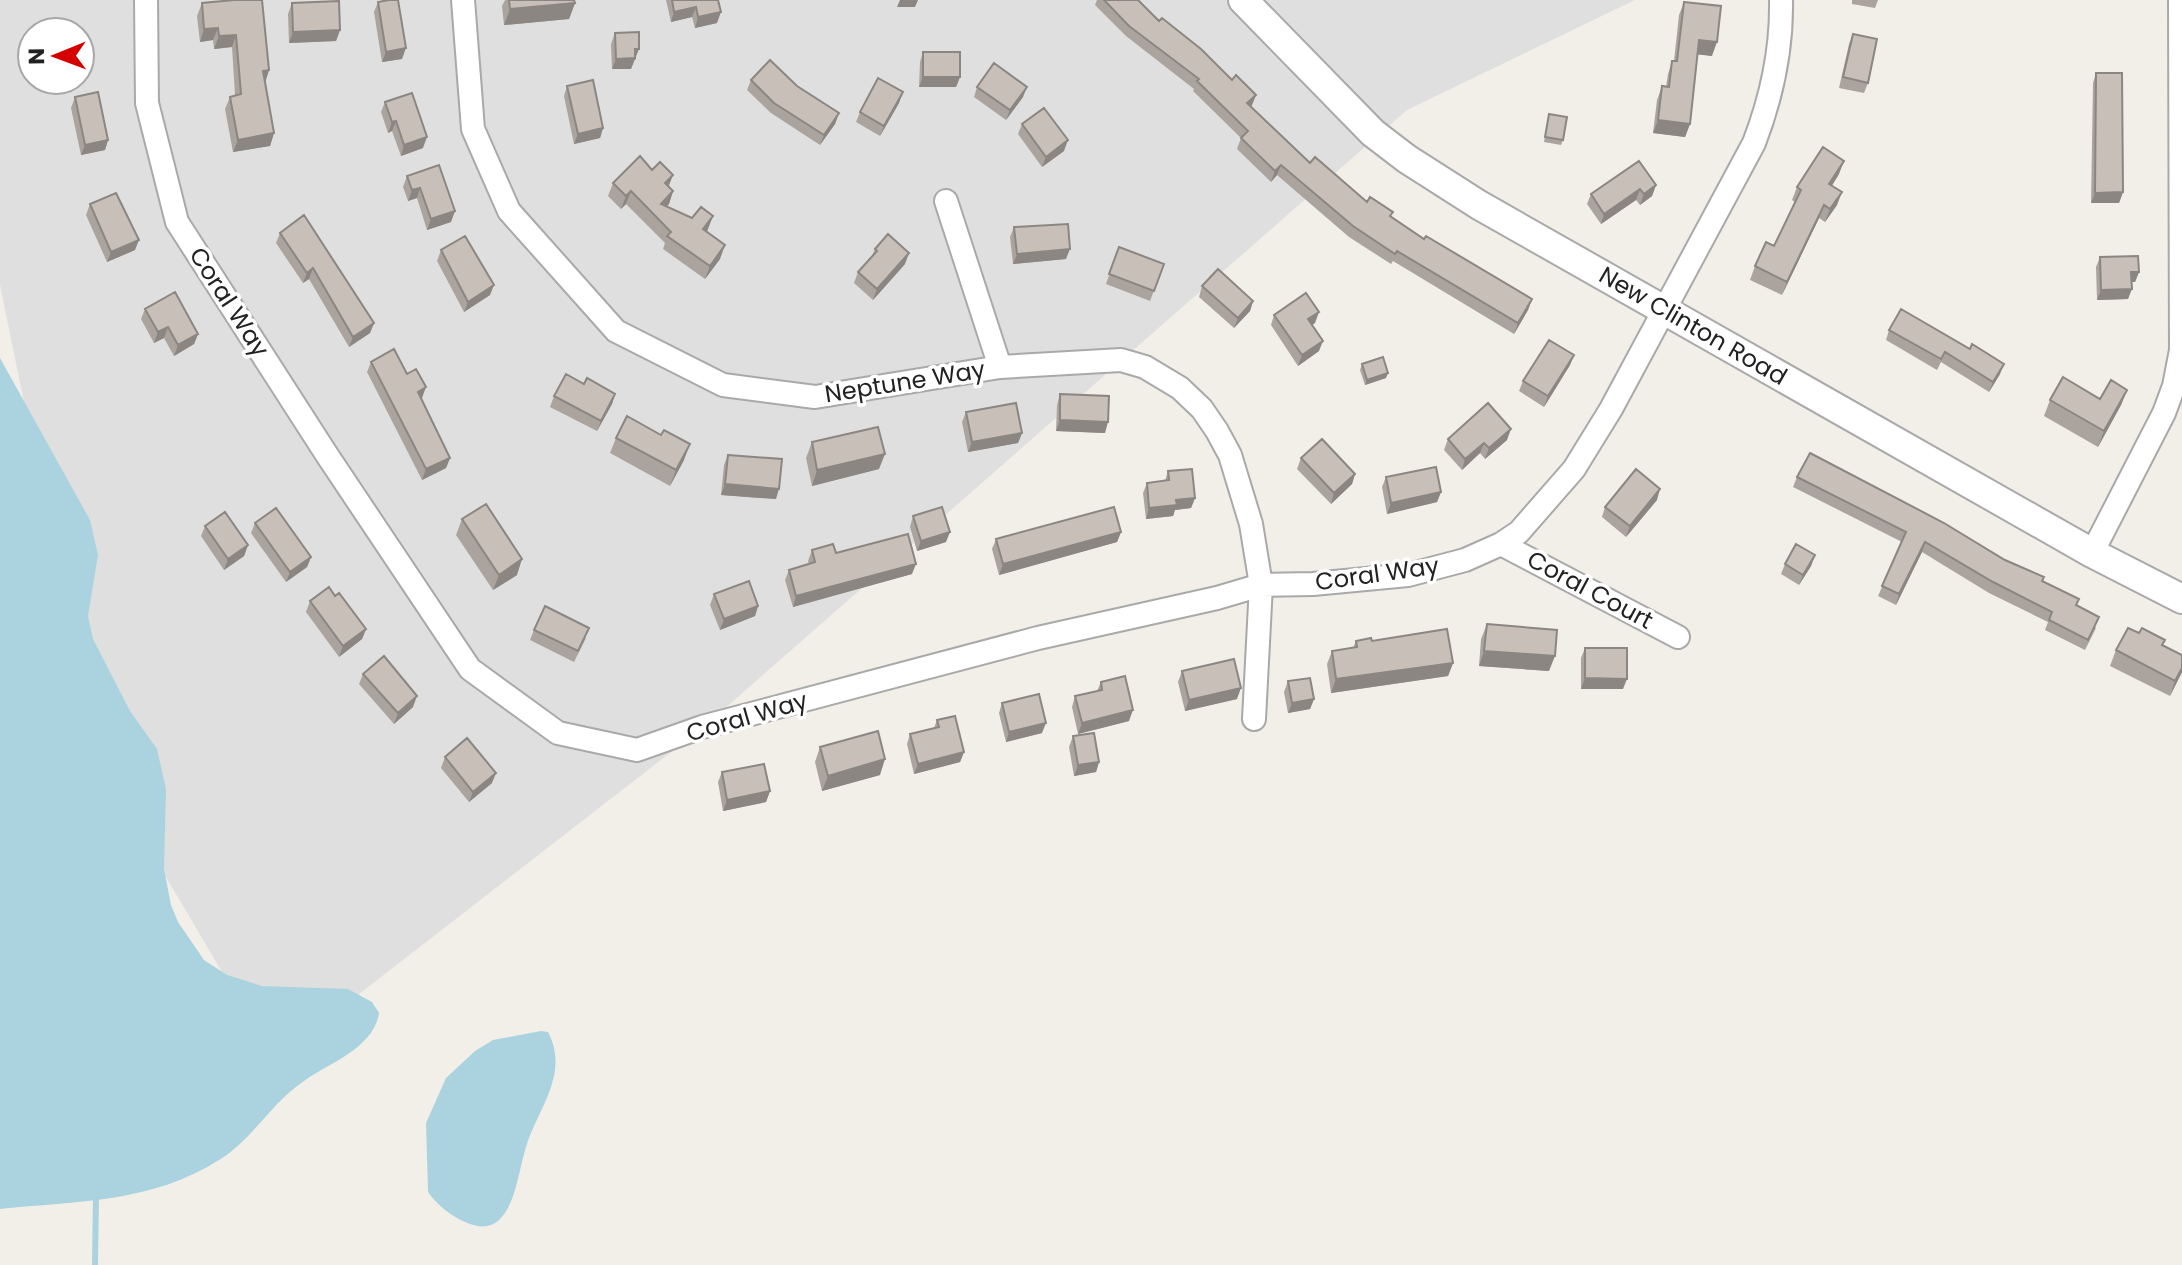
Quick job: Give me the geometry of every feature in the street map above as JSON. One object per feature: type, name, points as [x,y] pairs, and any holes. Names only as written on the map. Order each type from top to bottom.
[{"type":"street","name":"Coral Way","points":[[146,0],[147,103],[177,222],[327,455],[470,669],[558,733],[637,750],[702,727],[1008,646],[1261,585],[1313,584],[1408,575],[1465,560],[1501,544],[1519,532],[1574,469],[1611,409],[1754,143],[1765,115],[1778,63],[1781,0]]},
{"type":"street","name":"Neptune Way","points":[[463,0],[473,129],[509,211],[616,331],[723,385],[815,397],[1000,367],[1121,360],[1145,367],[1180,388],[1202,409],[1230,455],[1251,524],[1261,585],[1254,719]]},
{"type":"street","name":"New Clinton Road","points":[[1243,0],[1373,133],[1407,159],[1479,205],[2092,553],[2182,599]]},
{"type":"street","points":[[2092,553],[2164,413],[2174,386],[2181,350],[2180,0]]},
{"type":"street","points":[[946,201],[1000,367]]},
{"type":"street","name":"Coral Court","points":[[1501,544],[1678,637]]},
{"type":"shaded area","points":[[0,0],[1635,0],[1407,110],[706,725],[274,1060],[130,816],[26,412],[0,285]]},
{"type":"water","points":[[0,358],[90,520],[98,555],[88,616],[93,639],[130,711],[157,749],[166,789],[164,869],[171,905],[178,922],[204,960],[227,975],[262,986],[348,989],[372,1002],[379,1013],[369,1036],[360,1045],[292,1090],[242,1142],[219,1160],[193,1174],[167,1185],[113,1198],[0,1209]]},
{"type":"water","points":[[548,1032],[554,1047],[554,1077],[526,1147],[510,1204],[503,1216],[493,1224],[481,1226],[465,1222],[445,1210],[428,1192],[426,1123],[446,1078],[475,1051],[493,1040]]},
{"type":"building","points":[[262,0],[269,70],[263,71],[274,133],[238,140],[230,97],[241,94],[236,35],[219,36],[218,28],[204,29],[202,3]]},
{"type":"building","points":[[398,0],[406,48],[386,52],[378,2]]},
{"type":"building","points":[[509,0],[574,0],[575,3],[510,9]]},
{"type":"building","points":[[672,0],[718,0],[721,12],[698,17],[696,7],[674,12]]},
{"type":"building","points":[[1104,0],[1138,0],[1159,21],[1162,18],[1201,49],[1232,80],[1236,75],[1256,95],[1247,103],[1310,163],[1315,157],[1367,202],[1370,197],[1393,212],[1390,216],[1424,239],[1426,236],[1532,299],[1518,323],[1397,251],[1395,254],[1353,226],[1281,165],[1275,171],[1241,138],[1248,131],[1197,81],[1199,79],[1129,26]]},
{"type":"building","points":[[339,1],[340,30],[293,32],[292,3]]},
{"type":"building","points":[[1684,2],[1721,6],[1717,42],[1699,40],[1690,124],[1658,120],[1662,86],[1669,87],[1672,61],[1677,61]]},
{"type":"building","points":[[639,32],[639,49],[635,49],[635,58],[616,59],[615,33]]},
{"type":"building","points":[[1853,34],[1877,39],[1868,83],[1843,77]]},
{"type":"building","points":[[923,52],[960,52],[960,77],[923,77]]},
{"type":"building","points":[[770,60],[797,86],[839,113],[824,135],[774,103],[751,80]]},
{"type":"building","points":[[994,63],[1027,87],[1010,110],[977,87]]},
{"type":"building","points":[[2096,73],[2122,73],[2123,192],[2095,193]]},
{"type":"building","points":[[878,78],[903,92],[884,126],[860,112]]},
{"type":"building","points":[[593,80],[603,128],[578,134],[567,86]]},
{"type":"building","points":[[96,92],[108,140],[85,145],[75,97],[96,96]]},
{"type":"building","points":[[412,93],[427,137],[404,145],[385,102]]},
{"type":"building","points":[[1044,108],[1068,140],[1046,157],[1022,124]]},
{"type":"building","points":[[1549,114],[1567,117],[1563,140],[1545,137]]},
{"type":"building","points":[[1823,147],[1844,161],[1829,184],[1842,192],[1830,209],[1824,205],[1787,282],[1755,266],[1766,242],[1774,246],[1801,190],[1797,187]]},
{"type":"building","points":[[640,156],[652,170],[660,162],[673,175],[665,183],[673,191],[661,204],[692,218],[701,207],[713,216],[703,229],[725,245],[710,266],[667,236],[671,232],[631,191],[626,196],[613,183]]},
{"type":"building","points":[[1639,161],[1656,185],[1644,194],[1640,189],[1604,214],[1591,194]]},
{"type":"building","points":[[439,165],[455,211],[431,219],[420,188],[412,190],[407,176]]},
{"type":"building","points":[[116,193],[139,240],[111,252],[90,204]]},
{"type":"building","points":[[304,215],[374,323],[353,337],[313,268],[307,273],[280,233]]},
{"type":"building","points":[[1068,224],[1070,249],[1017,254],[1014,227]]},
{"type":"building","points":[[888,234],[909,253],[877,289],[858,272]]},
{"type":"building","points":[[465,236],[494,285],[468,302],[441,250]]},
{"type":"building","points":[[1119,247],[1164,264],[1154,291],[1109,274]]},
{"type":"building","points":[[2138,256],[2139,272],[2131,272],[2132,289],[2101,290],[2100,257]]},
{"type":"building","points":[[1218,269],[1253,301],[1238,318],[1202,286]]},
{"type":"building","points":[[175,292],[198,334],[178,345],[168,327],[158,332],[145,309]]},
{"type":"building","points":[[1306,293],[1319,312],[1308,319],[1323,341],[1302,355],[1274,315]]},
{"type":"building","points":[[1901,309],[1970,349],[1972,344],[2004,364],[1993,382],[1945,352],[1941,359],[1889,330]]},
{"type":"building","points":[[1549,340],[1574,355],[1548,396],[1523,381]]},
{"type":"building","points":[[394,349],[407,374],[416,369],[426,387],[418,392],[450,458],[426,469],[371,362]]},
{"type":"building","points":[[1383,357],[1388,373],[1367,380],[1362,364]]},
{"type":"building","points":[[566,374],[584,384],[587,378],[615,394],[601,421],[554,396]]},
{"type":"building","points":[[2063,377],[2100,399],[2111,380],[2127,390],[2104,431],[2050,400]]},
{"type":"building","points":[[1060,394],[1109,396],[1108,422],[1060,420]]},
{"type":"building","points":[[1016,403],[1022,433],[972,442],[966,412]]},
{"type":"building","points":[[1488,403],[1511,429],[1489,448],[1484,443],[1465,459],[1448,439]]},
{"type":"building","points":[[627,416],[661,435],[664,430],[690,444],[676,470],[616,438]]},
{"type":"building","points":[[878,427],[885,454],[817,470],[812,442]]},
{"type":"building","points":[[1322,439],[1355,474],[1334,493],[1301,458]]},
{"type":"building","points":[[1810,453],[1944,523],[2005,560],[2044,577],[2042,581],[2079,599],[2076,605],[2099,617],[2088,640],[2049,620],[2052,612],[1925,542],[1899,594],[1882,586],[1906,532],[1797,477]]},
{"type":"building","points":[[728,455],[782,459],[779,489],[725,484]]},
{"type":"building","points":[[1436,467],[1441,492],[1391,503],[1386,477]]},
{"type":"building","points":[[1192,469],[1195,498],[1176,500],[1177,505],[1149,508],[1147,483],[1169,480],[1168,471]]},
{"type":"building","points":[[1636,469],[1660,489],[1630,526],[1605,507]]},
{"type":"building","points":[[486,504],[522,559],[499,575],[462,519]]},
{"type":"building","points":[[942,507],[950,532],[921,541],[913,516]]},
{"type":"building","points":[[1114,507],[1121,532],[1003,564],[996,539]]},
{"type":"building","points":[[276,508],[311,557],[290,572],[255,523]]},
{"type":"building","points":[[225,512],[248,545],[228,559],[205,526]]},
{"type":"building","points":[[908,534],[916,564],[796,596],[789,570],[815,562],[812,550],[833,544],[836,553]]},
{"type":"building","points":[[1796,544],[1815,555],[1803,575],[1785,564]]},
{"type":"building","points":[[749,581],[758,606],[724,619],[714,594]]},
{"type":"building","points":[[329,587],[335,596],[339,593],[366,629],[343,646],[310,601]]},
{"type":"building","points":[[545,606],[589,628],[578,651],[534,630]]},
{"type":"building","points":[[1487,624],[1557,630],[1555,656],[1484,651]]},
{"type":"building","points":[[2128,628],[2139,633],[2142,628],[2165,640],[2162,645],[2182,655],[2182,668],[2175,681],[2116,650]]},
{"type":"building","points":[[1447,629],[1453,663],[1336,679],[1332,651],[1357,647],[1356,641],[1371,638],[1372,641]]},
{"type":"building","points":[[1585,648],[1627,648],[1627,679],[1585,678]]},
{"type":"building","points":[[384,656],[417,696],[398,713],[363,674]]},
{"type":"building","points":[[1234,659],[1241,688],[1189,700],[1182,671]]},
{"type":"building","points":[[1125,676],[1133,710],[1082,723],[1075,696],[1102,690],[1101,682]]},
{"type":"building","points":[[1310,678],[1314,699],[1292,703],[1288,681]]},
{"type":"building","points":[[1039,694],[1046,723],[1009,732],[1002,703]]},
{"type":"building","points":[[955,716],[964,752],[918,764],[910,734],[939,727],[937,720]]},
{"type":"building","points":[[878,731],[885,759],[828,776],[820,747]]},
{"type":"building","points":[[1094,733],[1099,762],[1078,765],[1073,736]]},
{"type":"building","points":[[467,738],[496,773],[473,792],[445,757]]},
{"type":"building","points":[[764,764],[770,791],[727,800],[722,772]]},
{"type":"waterway","points":[[95,1265],[96,1193]]}]
